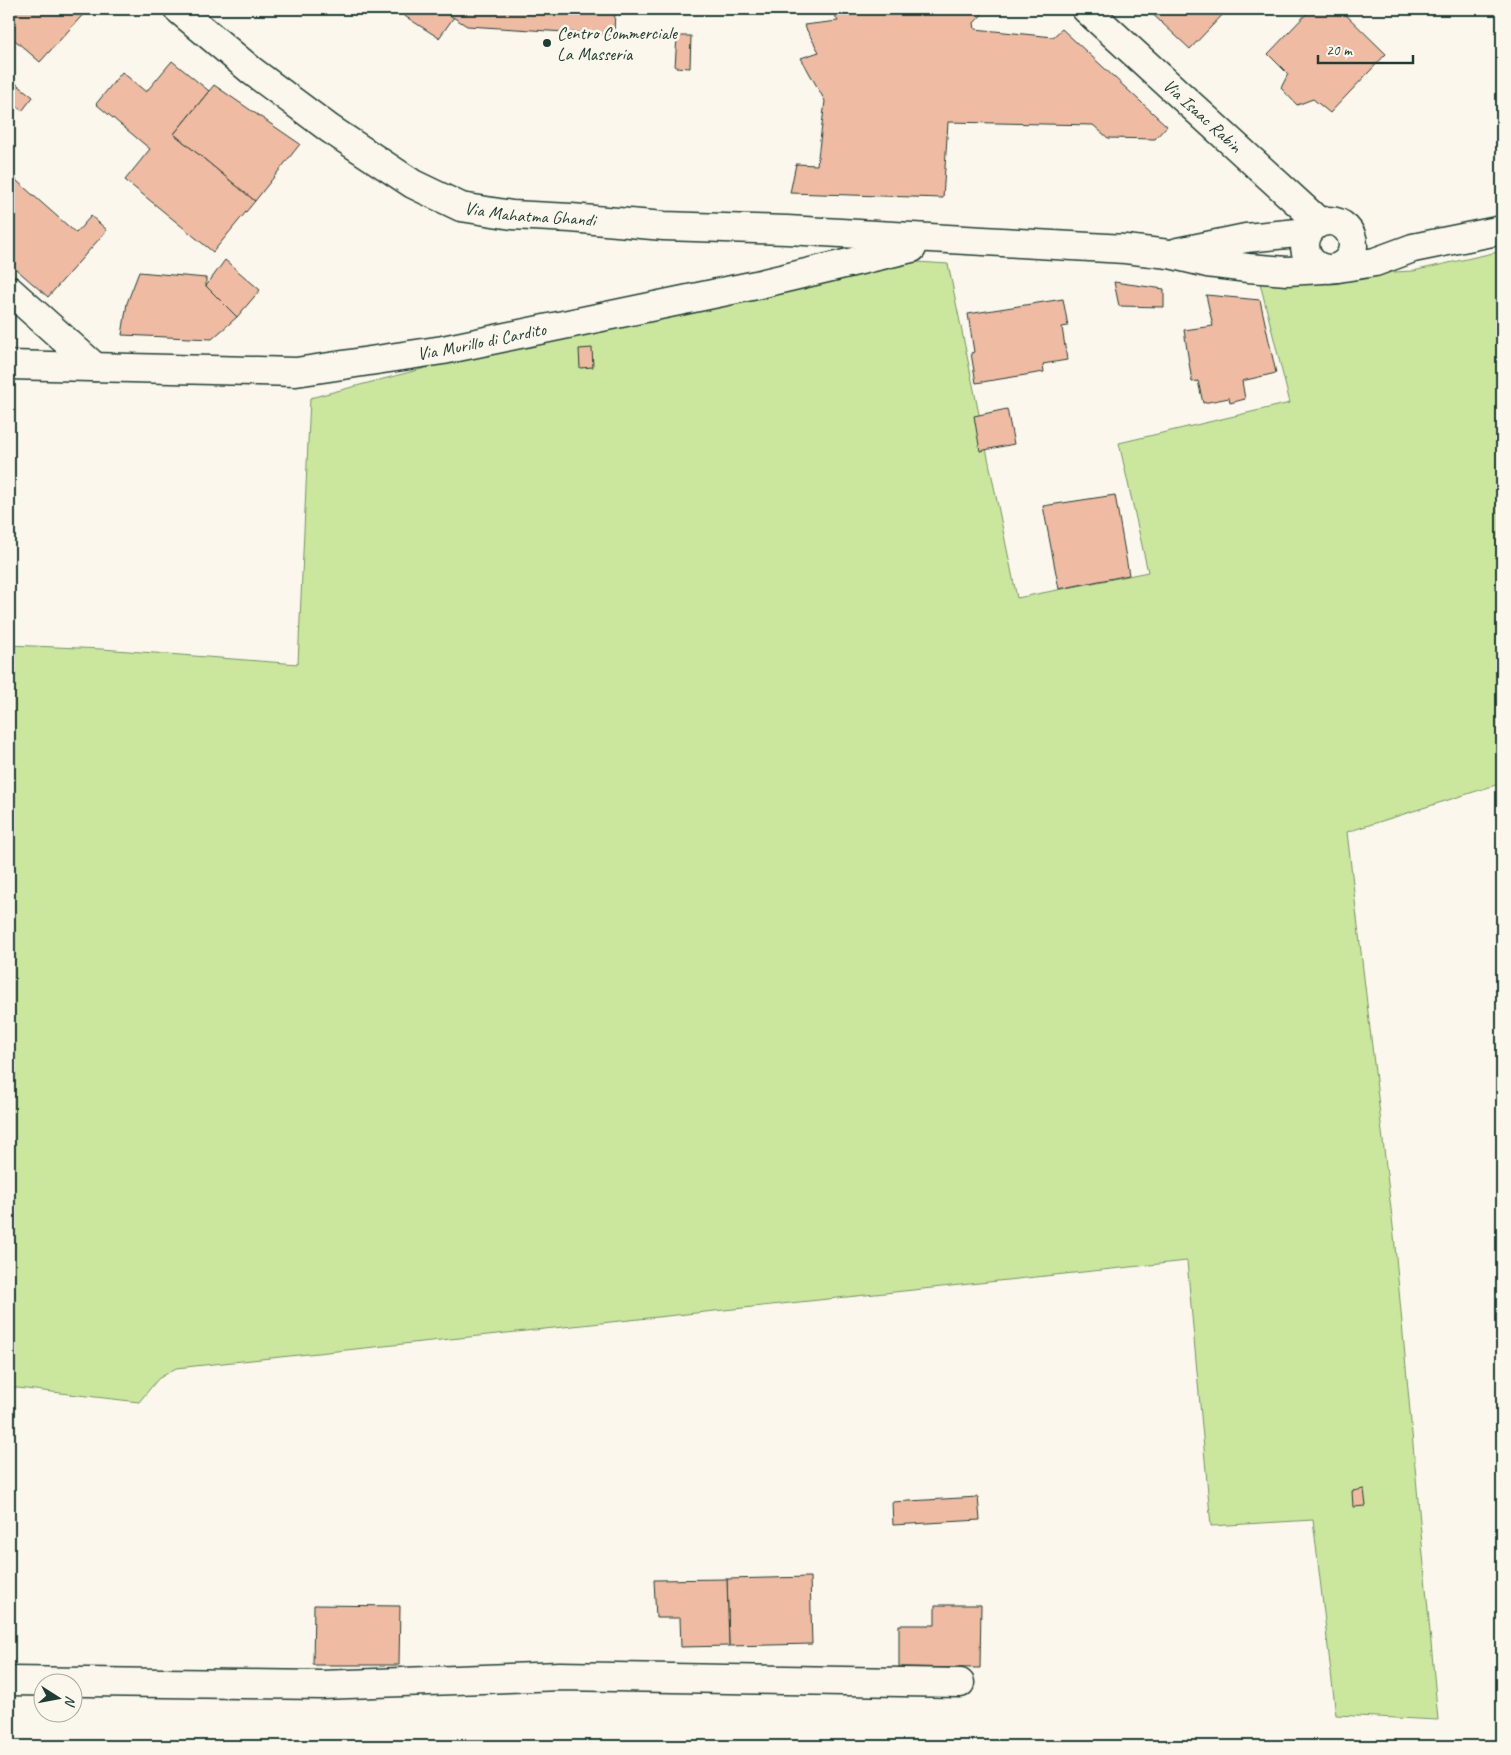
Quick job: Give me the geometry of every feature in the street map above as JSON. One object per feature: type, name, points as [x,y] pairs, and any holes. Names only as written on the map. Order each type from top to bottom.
[{"type":"street","name":"Via Mahatma Ghandi","points":[[178,9],[252,71],[330,129],[413,184],[461,207],[512,215],[664,226],[787,230],[945,240]]},
{"type":"street","name":"Via Isaac Rabin","points":[[1086,9],[1314,227]]},
{"type":"street","points":[[1170,254],[1246,238],[1314,227],[1335,221],[1348,229],[1384,244],[1413,248]]},
{"type":"street","points":[[1314,227],[1305,239],[1306,254],[1310,261],[1331,268],[1350,258],[1353,243],[1348,229]]},
{"type":"street","points":[[945,240],[1034,243],[1170,254],[1207,263],[1288,271],[1375,262],[1413,248],[1502,230]]},
{"type":"street","name":"Via Murillo di Cardito","points":[[9,365],[296,372],[443,350],[756,285],[853,260],[945,240]]},
{"type":"street","points":[[9,290],[95,367]]},
{"type":"street","points":[[9,1681],[322,1685],[560,1676],[960,1683]]},
{"type":"green space","points":[[1502,251],[1502,783],[1347,832],[1394,1235],[1438,1720],[1336,1715],[1313,1520],[1211,1526],[1187,1261],[176,1368],[158,1379],[139,1402],[9,1387],[9,645],[102,649],[298,664],[310,398],[468,357],[901,261],[948,264],[1017,598],[1148,572],[1119,443],[1290,403],[1260,283],[1264,279],[1413,271]]},
{"type":"building","points":[[9,9],[88,9],[40,62],[9,35]]},
{"type":"building","points":[[408,9],[440,9],[454,17],[439,38],[403,15]]},
{"type":"building","points":[[440,9],[615,9],[614,35],[467,26]]},
{"type":"building","points":[[831,9],[987,9],[974,23],[975,29],[1053,37],[1062,29],[1167,126],[1155,139],[1108,138],[1093,125],[948,122],[943,198],[790,193],[796,164],[817,165],[825,101],[801,58],[819,52],[804,25],[838,21]]},
{"type":"building","points":[[1147,9],[1228,9],[1190,49]]},
{"type":"building","points":[[1311,9],[1340,9],[1386,54],[1330,113],[1313,99],[1297,105],[1281,88],[1288,74],[1268,54]]},
{"type":"building","points":[[677,36],[691,36],[690,68],[675,67]]},
{"type":"building","points":[[172,61],[209,91],[174,134],[255,201],[213,252],[125,180],[150,149],[96,104],[122,72],[146,92]]},
{"type":"building","points":[[9,78],[33,97],[22,111],[9,100]]},
{"type":"building","points":[[214,85],[300,144],[255,201],[174,134]]},
{"type":"building","points":[[9,174],[76,233],[91,216],[107,230],[48,297],[9,263]]},
{"type":"building","points":[[225,260],[260,290],[237,317],[206,286]]},
{"type":"building","points":[[139,272],[206,278],[206,286],[237,317],[212,339],[122,335],[127,303]]},
{"type":"building","points":[[1114,282],[1164,289],[1164,307],[1119,306]]},
{"type":"building","points":[[1206,295],[1260,300],[1276,373],[1242,381],[1245,399],[1230,403],[1229,398],[1203,403],[1198,381],[1192,382],[1184,330],[1213,326]]},
{"type":"building","points":[[1063,299],[1068,326],[1062,327],[1067,360],[1043,364],[1044,372],[976,383],[971,353],[974,352],[968,314]]},
{"type":"building","points":[[592,348],[593,367],[580,368],[579,349]]},
{"type":"building","points":[[1007,409],[1014,444],[980,451],[974,416]]},
{"type":"building","points":[[1115,495],[1129,575],[1059,589],[1043,506]]},
{"type":"building","points":[[1364,1489],[1366,1506],[1353,1507],[1352,1491]]},
{"type":"building","points":[[978,1497],[980,1520],[893,1525],[892,1502]]},
{"type":"building","points":[[810,1577],[812,1644],[729,1646],[727,1579]]},
{"type":"building","points":[[727,1579],[729,1646],[681,1647],[680,1618],[656,1618],[654,1580]]},
{"type":"building","points":[[314,1605],[400,1606],[399,1665],[313,1665]]},
{"type":"building","points":[[935,1605],[981,1605],[980,1668],[899,1667],[899,1625],[935,1625]]},
{"type":"place","name":"Centro Commerciale La Masseria","points":[[547,43]]}]
